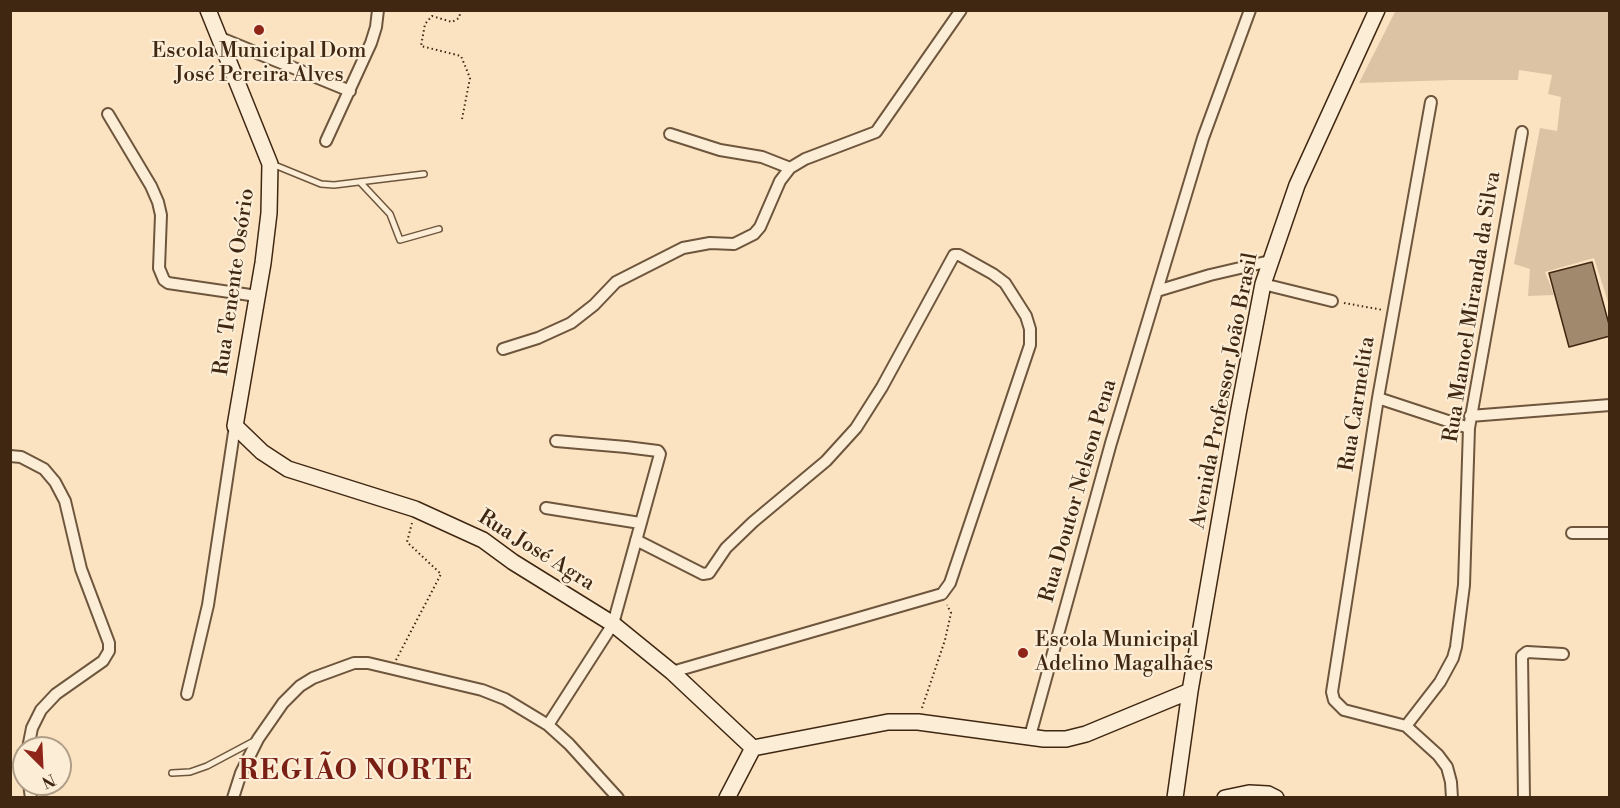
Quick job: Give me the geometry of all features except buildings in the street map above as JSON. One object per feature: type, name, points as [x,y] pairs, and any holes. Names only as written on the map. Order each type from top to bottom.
[{"type":"street","name":"Rua Tenente Osório","points":[[187,694],[208,605],[269,213],[270,164],[208,10]]},
{"type":"street","points":[[326,141],[371,43],[378,10]]},
{"type":"street","points":[[503,349],[538,338],[571,323],[594,305],[616,282],[683,248],[710,243],[734,244],[754,234],[760,227],[780,181],[790,168],[805,159],[876,132],[961,10]]},
{"type":"street","name":"Rua Doutor Nelson Pena","points":[[1030,736],[1111,443],[1203,138],[1250,10]]},
{"type":"street","name":"Avenida Professor João Brasil","points":[[1175,798],[1190,691],[1263,284],[1297,185],[1377,10]]},
{"type":"street","points":[[218,37],[350,91]]},
{"type":"street","name":"Rua Carmelita","points":[[1406,726],[1344,710],[1334,700],[1332,692],[1378,398],[1431,102]]},
{"type":"street","points":[[108,114],[151,186],[158,202],[161,215],[159,268],[164,280],[168,283],[257,296]]},
{"type":"street","name":"Rua Manoel Miranda da Silva","points":[[1406,726],[1440,682],[1453,658],[1456,647],[1464,585],[1468,428],[1522,132]]},
{"type":"street","points":[[670,134],[720,150],[762,157],[790,168]]},
{"type":"street","points":[[636,540],[703,574],[709,573],[726,548],[753,522],[826,461],[856,428],[882,387],[954,255],[959,255],[1005,283],[1026,316],[1030,329],[1026,357],[950,583],[942,594],[672,672]]},
{"type":"street","points":[[1157,291],[1210,275],[1270,261]]},
{"type":"street","points":[[1263,284],[1332,302]]},
{"type":"street","points":[[1378,398],[1468,428]]},
{"type":"street","points":[[1470,416],[1610,405]]},
{"type":"street","name":"Rua José Agra","points":[[235,426],[262,452],[288,469],[415,509],[483,540],[513,562],[613,624],[672,672],[753,748]]},
{"type":"street","points":[[548,724],[613,624],[659,451],[556,441]]},
{"type":"street","points":[[10,456],[21,457],[44,469],[55,482],[65,501],[81,568],[110,651],[104,662],[56,694],[41,710],[30,736]]},
{"type":"street","points":[[546,508],[640,523]]},
{"type":"street","points":[[1572,533],[1610,533]]},
{"type":"street","points":[[1524,798],[1523,654],[1527,652],[1563,654]]},
{"type":"street","points":[[233,798],[241,773],[258,739],[283,704],[300,686],[313,678],[354,663],[368,663],[482,690],[505,699],[548,724],[618,798]]},
{"type":"street","points":[[727,798],[753,748],[888,722],[918,722],[1044,739],[1066,739],[1086,734],[1190,691]]},
{"type":"street","points":[[1406,726],[1438,755],[1447,767],[1452,798]]},
{"type":"street","points":[[1226,798],[1249,793],[1268,794],[1276,798]]},
{"type":"lane","points":[[270,164],[321,184],[424,174]]},
{"type":"lane","points":[[360,182],[390,214],[400,240],[439,229]]},
{"type":"lane","points":[[172,773],[190,772],[207,766],[258,739]]},
{"type":"path","points":[[461,10],[459,18],[452,22],[432,16],[425,24],[422,46],[461,56],[470,78],[462,119]]},
{"type":"path","points":[[1332,302],[1393,311]]},
{"type":"path","points":[[392,668],[441,574],[407,542],[415,509]]},
{"type":"path","points":[[918,722],[945,640],[951,613],[942,594]]},
{"type":"shaded area","points":[[1396,10],[1609,11],[1609,305],[1594,258],[1545,272],[1554,295],[1528,296],[1530,269],[1514,264],[1540,128],[1557,131],[1561,97],[1548,94],[1552,75],[1519,70],[1518,80],[1359,83]]},
{"type":"place","name":"Escola Municipal Dom José Pereira Alves","points":[[259,30]]},
{"type":"place","name":"Escola Municipal Adelino Magalhães","points":[[1023,653]]},
{"type":"district","name":"REGIÃO NORTE","points":[[356,773]]}]
